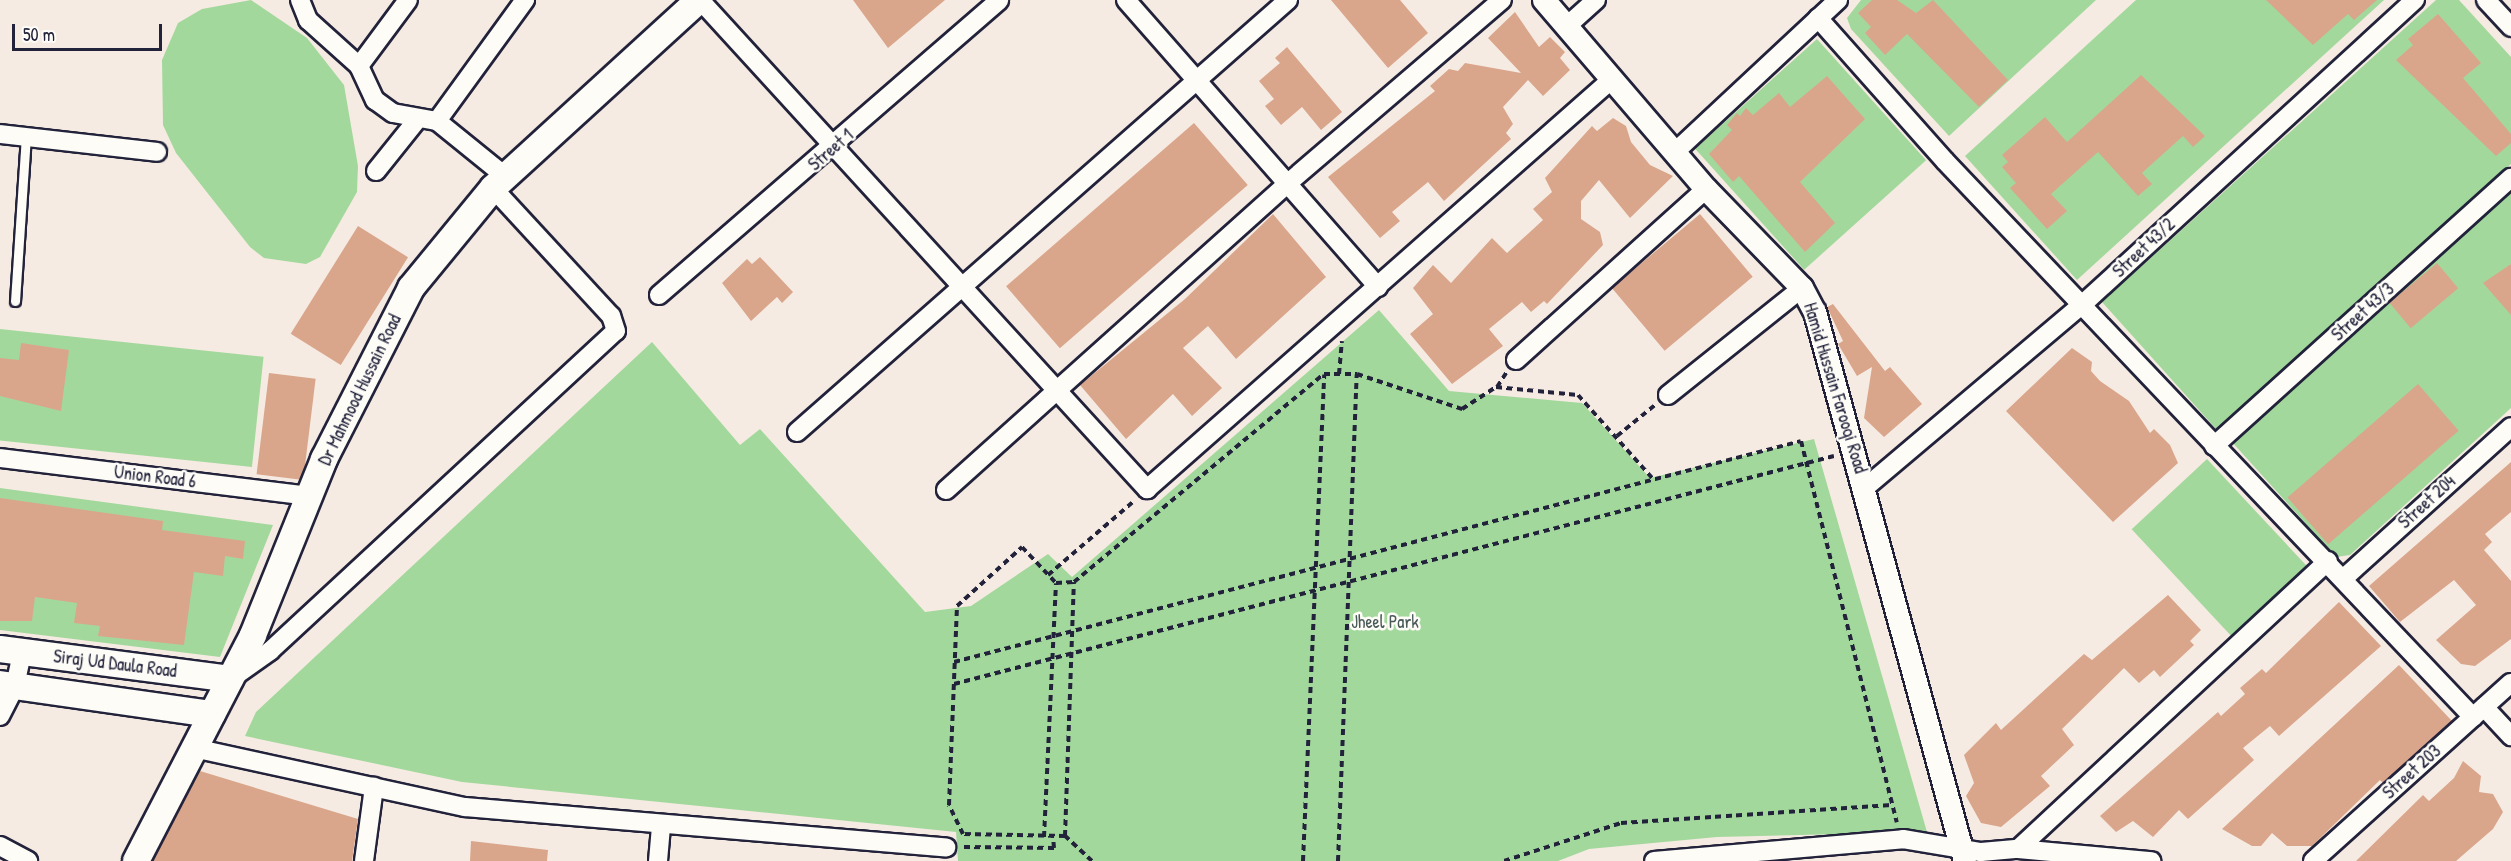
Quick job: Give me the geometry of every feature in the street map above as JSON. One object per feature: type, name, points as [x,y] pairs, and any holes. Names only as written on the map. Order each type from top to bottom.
[{"type":"main road","name":"Dr Mahmood Hussain Road","points":[[136,861],[230,679],[344,415],[411,288],[499,182],[700,0]]},
{"type":"main road","name":"Siraj Ud Daula Road","points":[[11,650],[230,679]]},
{"type":"main road","name":"Siraj Ud Daula Road","points":[[7,685],[212,714]]},
{"type":"street","points":[[230,679],[270,651],[616,331],[611,316],[499,182],[437,120],[416,121],[375,100],[359,66],[308,21],[300,0]]},
{"type":"street","points":[[359,66],[408,0]]},
{"type":"street","points":[[437,120],[525,0]]},
{"type":"street","points":[[700,0],[960,289],[1148,489],[1612,79]]},
{"type":"street","name":"Street 1","points":[[659,295],[833,149],[999,0]]},
{"type":"street","points":[[1126,0],[1378,287]]},
{"type":"street","points":[[797,432],[1288,0]]},
{"type":"street","points":[[946,490],[1287,184],[1502,0]]},
{"type":"street","name":"Hamid Hussain Farooqi Road","points":[[1544,0],[1706,189],[1802,288],[1815,312],[1866,487],[1965,855]]},
{"type":"street","points":[[1567,26],[1596,0]]},
{"type":"street","points":[[1675,152],[1838,0]]},
{"type":"street","name":"Street 43/2","points":[[1866,487],[2084,303],[2415,0]]},
{"type":"street","points":[[2486,0],[2511,27]]},
{"type":"street","points":[[1818,18],[1945,161],[2084,303],[2214,446],[2478,712],[2511,736]]},
{"type":"street","points":[[376,171],[416,121]]},
{"type":"street","points":[[0,134],[157,152]]},
{"type":"street","name":"Street 43/3","points":[[2214,446],[2511,178]]},
{"type":"street","points":[[1516,360],[1706,189]]},
{"type":"street","points":[[1668,395],[1802,288]]},
{"type":"street","name":"Street 204","points":[[2344,578],[2511,427]]},
{"type":"street","name":"Union Road 6","points":[[0,458],[310,496]]},
{"type":"street","points":[[2018,849],[2328,561]]},
{"type":"street","points":[[0,716],[7,685],[11,650]]},
{"type":"street","name":"Street 203","points":[[2313,861],[2511,683]]},
{"type":"street","points":[[194,748],[465,807],[946,847]]},
{"type":"street","points":[[364,861],[374,787]]},
{"type":"street","points":[[658,861],[661,825]]},
{"type":"street","points":[[1654,861],[1903,839],[1965,855],[2018,849],[2151,861]]},
{"type":"street","points":[[0,846],[28,861]]},
{"type":"lane","points":[[15,301],[26,137]]},
{"type":"path","points":[[1303,861],[1324,374]]},
{"type":"path","points":[[1056,583],[1074,582],[1324,374],[1357,374],[1462,409],[1496,387],[1578,395],[1654,480]]},
{"type":"path","points":[[1338,861],[1357,374]]},
{"type":"path","points":[[1616,436],[1668,395]]},
{"type":"path","points":[[954,662],[1801,441],[1891,805],[1903,839]]},
{"type":"path","points":[[954,684],[1807,463]]},
{"type":"path","points":[[1048,575],[1148,489]]},
{"type":"path","points":[[1044,838],[1056,583],[1022,547],[957,606],[949,805],[963,834],[1044,838],[1065,836],[1092,861]]},
{"type":"path","points":[[1065,836],[1074,582]]},
{"type":"path","points":[[1504,861],[1622,823],[1891,805]]},
{"type":"path","points":[[946,847],[1054,848],[1053,837]]},
{"type":"green space","points":[[251,0],[307,38],[344,85],[358,166],[357,192],[320,257],[306,264],[264,258],[250,247],[176,153],[163,125],[162,60],[178,23],[202,9]]},
{"type":"green space","points":[[1861,0],[2096,0],[1949,136],[1851,29],[1847,18]]},
{"type":"green space","points":[[2136,0],[2384,0],[2077,280],[1965,156]]},
{"type":"green space","points":[[2436,0],[2459,0],[2511,57],[2511,164],[2217,430],[2102,302]]},
{"type":"green space","points":[[1817,39],[1926,160],[1804,270],[1695,149]]},
{"type":"green space","points":[[2511,186],[2511,408],[2350,555],[2336,557],[2232,442]]},
{"type":"green space","name":"Jheel Park","points":[[1379,310],[1449,391],[1582,403],[1650,478],[1814,439],[1927,832],[1717,837],[1589,849],[1558,861],[958,861],[956,832],[462,782],[245,736],[256,712],[652,342],[740,445],[760,429],[925,612],[971,606],[1048,554],[1072,577]]},
{"type":"green space","points":[[0,329],[264,357],[252,467],[0,441]]},
{"type":"green space","points":[[2207,459],[2307,567],[2232,637],[2132,529]]},
{"type":"green space","points":[[0,488],[273,525],[220,657],[0,630]]},
{"type":"building","points":[[853,0],[945,0],[888,48]]},
{"type":"building","points":[[1331,0],[1400,0],[1428,33],[1388,68]]},
{"type":"building","points":[[1872,0],[1897,0],[1916,13],[1933,0],[2008,80],[1979,107],[1907,34],[1885,55],[1865,33],[1871,27],[1858,13]]},
{"type":"building","points":[[2266,0],[2377,0],[2354,20],[2348,14],[2313,45]]},
{"type":"building","points":[[1515,12],[1539,47],[1550,37],[1565,52],[1560,58],[1570,70],[1543,96],[1528,80],[1503,107],[1513,124],[1506,133],[1511,139],[1444,201],[1428,182],[1392,212],[1400,221],[1380,238],[1328,177],[1435,91],[1430,86],[1449,69],[1458,71],[1465,63],[1521,73],[1488,38]]},
{"type":"building","points":[[2438,14],[2481,63],[2463,78],[2511,134],[2511,143],[2496,156],[2396,60],[2413,45],[2408,39]]},
{"type":"building","points":[[1287,47],[1342,112],[1321,130],[1302,107],[1281,125],[1265,106],[1274,99],[1259,81],[1280,63],[1275,58]]},
{"type":"building","points":[[2141,75],[2205,136],[2193,147],[2183,136],[2142,173],[2152,184],[2138,196],[2098,152],[2051,194],[2067,211],[2047,229],[2010,188],[2016,183],[2002,167],[2008,162],[2002,155],[2045,117],[2067,142]]},
{"type":"building","points":[[1827,76],[1865,119],[1800,182],[1835,223],[1805,252],[1739,176],[1733,182],[1709,154],[1732,130],[1727,125],[1737,113],[1740,116],[1746,108],[1753,115],[1779,93],[1790,107]]},
{"type":"building","points":[[1613,118],[1626,126],[1631,142],[1650,165],[1673,176],[1630,218],[1599,180],[1581,201],[1581,219],[1600,232],[1603,245],[1547,304],[1544,301],[1531,312],[1522,302],[1489,329],[1503,346],[1452,384],[1410,334],[1433,314],[1413,288],[1433,265],[1451,283],[1492,238],[1507,253],[1543,220],[1533,209],[1552,192],[1545,178],[1592,126],[1597,131]]},
{"type":"building","points":[[1194,123],[1248,185],[1060,348],[1006,286]]},
{"type":"building","points":[[1273,214],[1326,277],[1236,359],[1208,326],[1183,348],[1222,388],[1192,416],[1173,394],[1126,439],[1080,385],[1185,299]]},
{"type":"building","points":[[1700,214],[1753,277],[1665,351],[1612,288]]},
{"type":"building","points":[[358,226],[408,257],[341,365],[291,334]]},
{"type":"building","points":[[760,257],[793,292],[782,303],[777,297],[751,321],[722,283],[747,259],[752,264]]},
{"type":"building","points":[[2437,263],[2458,288],[2411,328],[2390,303]]},
{"type":"building","points":[[2511,264],[2511,315],[2483,283]]},
{"type":"building","points":[[1833,304],[1885,371],[1890,367],[1922,404],[1884,437],[1864,418],[1872,367],[1857,376],[1838,344],[1843,341],[1827,307]]},
{"type":"building","points":[[21,343],[69,350],[61,411],[0,396],[0,358],[19,360]]},
{"type":"building","points":[[2072,348],[2092,362],[2091,371],[2100,381],[2129,401],[2150,433],[2154,429],[2170,445],[2178,463],[2113,522],[2006,411]]},
{"type":"building","points":[[269,373],[316,379],[303,480],[257,474]]},
{"type":"building","points":[[2418,384],[2459,431],[2328,544],[2287,497]]},
{"type":"building","points":[[2511,462],[2511,512],[2485,534],[2492,542],[2484,550],[2511,581],[2511,639],[2475,666],[2461,664],[2436,640],[2476,605],[2454,580],[2400,622],[2369,586]]},
{"type":"building","points":[[0,498],[163,521],[162,530],[245,541],[243,559],[225,556],[223,576],[194,572],[184,645],[98,636],[100,626],[74,623],[77,603],[35,597],[32,621],[0,621]]},
{"type":"building","points":[[2168,595],[2201,630],[2190,641],[2194,645],[2160,677],[2154,670],[2139,683],[2124,668],[2062,729],[2074,745],[2041,776],[2050,786],[2001,827],[1981,823],[1966,796],[1974,783],[1964,755],[1996,723],[2001,730],[2084,654],[2092,660]]},
{"type":"building","points":[[2339,602],[2381,646],[2279,736],[2270,726],[2243,748],[2254,760],[2188,819],[2179,810],[2153,837],[2133,821],[2116,832],[2100,816],[2218,712],[2221,716],[2245,694],[2240,688],[2262,669],[2266,673]]},
{"type":"building","points":[[2399,665],[2452,721],[2383,783],[2380,780],[2312,846],[2287,846],[2272,833],[2261,846],[2252,846],[2222,829]]},
{"type":"building","points":[[2463,761],[2481,776],[2479,792],[2493,794],[2503,812],[2493,829],[2456,861],[2356,861],[2423,795],[2429,801],[2454,778]]},
{"type":"building","points":[[200,771],[358,819],[352,861],[153,861]]},
{"type":"building","points":[[471,841],[548,850],[547,861],[470,861]]}]
